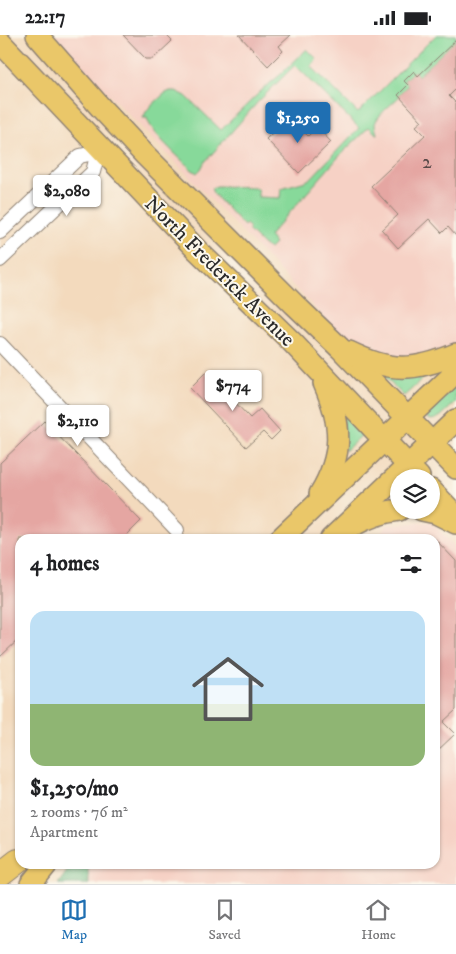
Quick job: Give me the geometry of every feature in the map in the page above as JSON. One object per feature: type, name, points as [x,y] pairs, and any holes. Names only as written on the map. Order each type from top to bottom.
[{"type":"main road","name":"North Frederick Avenue","points":[[37,35],[145,155],[294,305],[340,347],[456,468]]},
{"type":"main road","name":"North Frederick Avenue","points":[[0,42],[197,250],[290,341],[411,469]]},
{"type":"main road","points":[[340,347],[367,361],[404,368],[425,365],[456,355]]},
{"type":"main road","points":[[285,534],[456,372]]},
{"type":"main road","points":[[311,508],[329,478],[336,461],[338,443],[336,421],[320,373]]},
{"type":"main road","points":[[414,469],[431,443],[456,420]]},
{"type":"main road","points":[[335,534],[390,490]]},
{"type":"main road","points":[[440,499],[456,516]]},
{"type":"main road","points":[[337,534],[365,519],[390,511]]},
{"type":"main road","points":[[440,515],[456,523]]},
{"type":"main road","points":[[0,881],[13,865]]},
{"type":"main road","points":[[31,884],[43,869]]},
{"type":"street","points":[[0,232],[80,156],[98,153],[93,172],[0,260]]},
{"type":"street","points":[[0,345],[177,530]]},
{"type":"shaded area","points":[[51,35],[456,35],[456,345],[410,362],[353,348]]},
{"type":"shaded area","points":[[431,522],[456,548],[456,884],[88,884],[85,869],[440,869],[440,534],[378,534],[388,525]]},
{"type":"green space","points":[[436,35],[456,35],[456,40],[418,76],[414,71],[404,80],[408,85],[376,122],[377,134],[369,127],[343,152],[269,236],[275,244],[270,249],[263,245],[248,230],[250,228],[246,224],[244,226],[213,193],[211,188],[217,186],[255,187],[258,189],[258,197],[280,198],[281,188],[311,178],[359,128],[295,65],[257,103],[197,173],[159,137],[149,124],[147,118],[143,118],[147,110],[164,94],[176,91],[186,96],[221,130],[307,49],[317,59],[311,66],[358,113]]},
{"type":"green space","points":[[435,368],[404,396],[377,370]]},
{"type":"green space","points":[[456,385],[456,402],[436,419],[431,420],[427,418],[427,413]]},
{"type":"green space","points":[[343,412],[363,434],[345,451]]},
{"type":"green space","points":[[68,869],[89,869],[89,884],[58,884]]},
{"type":"building","points":[[123,35],[166,35],[172,41],[153,59],[146,59]]},
{"type":"building","points":[[239,35],[291,35],[279,46],[283,51],[268,66]]},
{"type":"building","points":[[456,40],[456,89],[449,96],[456,103],[456,236],[448,227],[442,233],[429,219],[398,248],[382,230],[398,215],[371,186],[425,135],[416,126],[422,121],[398,95],[408,85],[404,81],[414,71],[418,76]]},
{"type":"building","points":[[289,117],[308,136],[317,127],[331,142],[299,173],[266,139]]},
{"type":"building","points":[[206,372],[250,418],[260,409],[280,431],[271,440],[263,432],[246,447],[190,388]]},
{"type":"building","points":[[44,421],[141,521],[128,534],[15,534],[15,643],[0,657],[0,463]]},
{"type":"building","points":[[440,544],[456,561],[456,710],[443,722],[455,734],[440,748]]}]
